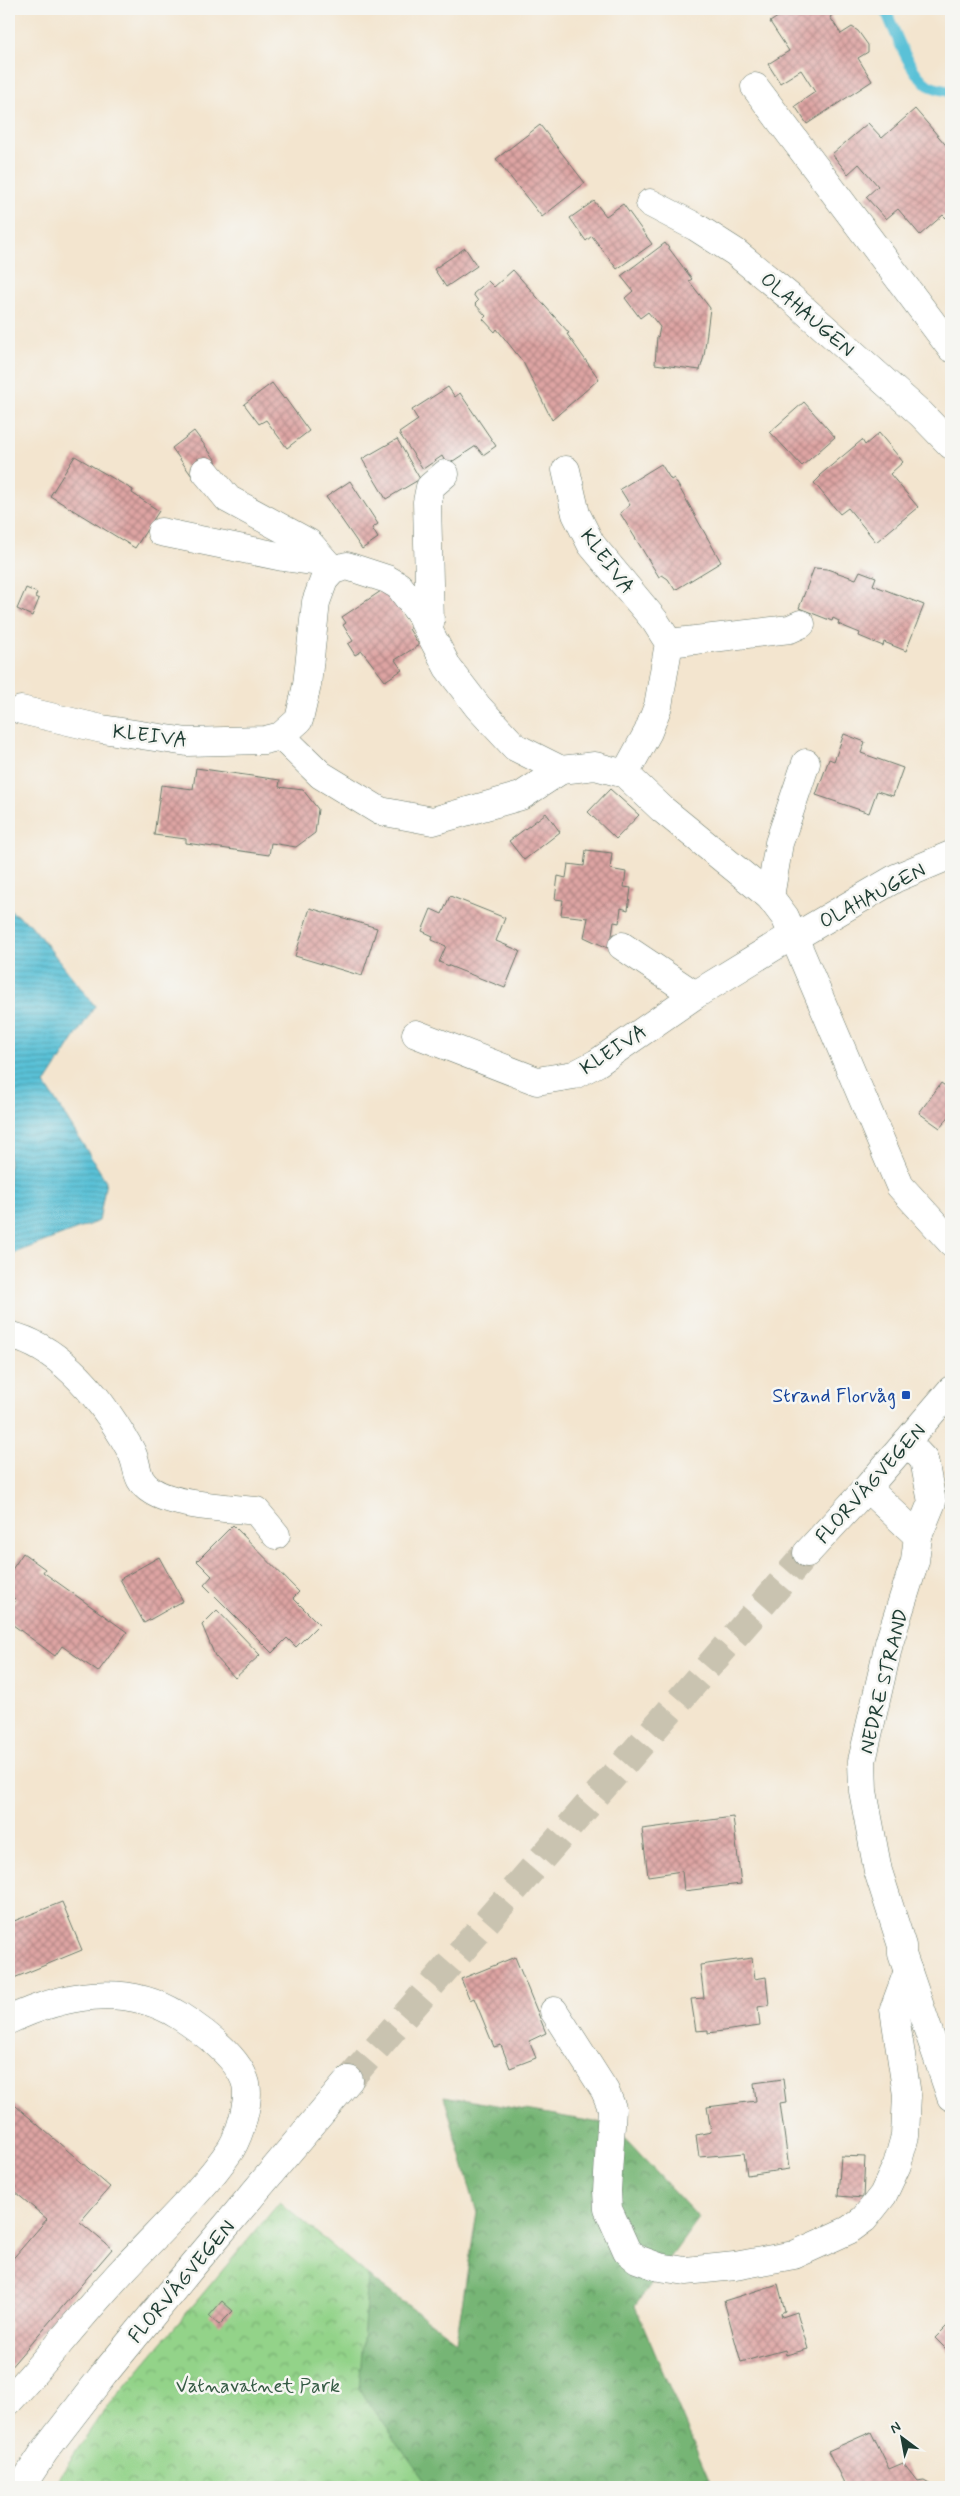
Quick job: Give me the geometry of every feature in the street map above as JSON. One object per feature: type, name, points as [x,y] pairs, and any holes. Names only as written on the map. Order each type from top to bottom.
[{"type":"street","points":[[755,88],[951,348]]},
{"type":"street","name":"OLAHAUGEN","points":[[650,203],[696,227],[735,252],[790,297],[921,414],[951,445]]},
{"type":"street","name":"KLEIVA","points":[[566,470],[574,507],[591,544],[655,621],[669,643]]},
{"type":"street","points":[[206,471],[228,499],[309,543],[329,567]]},
{"type":"street","points":[[427,628],[430,624],[427,502],[430,487],[445,474]]},
{"type":"street","points":[[161,532],[329,567],[347,566],[387,579],[399,586],[427,628],[448,668],[501,733],[514,747],[561,770]]},
{"type":"street","points":[[329,567],[316,602],[307,686],[299,720],[281,736],[321,775],[380,811],[433,821],[521,796],[561,770],[595,766],[625,774],[662,809],[770,897],[785,918],[900,1186],[951,1242]]},
{"type":"street","points":[[625,774],[648,732],[658,706],[669,643],[790,629],[800,624]]},
{"type":"street","name":"KLEIVA","points":[[21,710],[102,729],[186,742],[264,740],[281,736]]},
{"type":"street","points":[[770,897],[779,842],[806,763]]},
{"type":"street","name":"OLAHAUGEN","points":[[793,935],[802,933],[896,878],[951,855]]},
{"type":"street","name":"KLEIVA","points":[[416,1034],[538,1081],[574,1075],[597,1062],[695,995],[793,935]]},
{"type":"street","points":[[622,946],[695,995]]},
{"type":"street","points":[[9,1335],[50,1354],[89,1388],[132,1451],[138,1479],[152,1492],[197,1504],[256,1511],[276,1535]]},
{"type":"street","name":"FLORVÅGVEGEN","points":[[807,1553],[867,1488],[951,1390]]},
{"type":"street","name":"NEDRE STRAND","points":[[907,1442],[924,1460],[932,1502],[918,1536],[915,1561],[889,1643],[862,1761],[863,1791],[878,1871],[908,1971],[951,2098]]},
{"type":"street","points":[[867,1488],[918,1536]]},
{"type":"street","points":[[554,2011],[605,2091],[612,2108],[607,2191],[608,2209],[627,2251],[636,2259],[659,2267],[686,2271],[735,2266],[794,2255],[849,2230],[864,2219],[883,2195],[897,2165],[905,2136],[907,2095],[894,2009],[908,1971]]},
{"type":"street","points":[[9,2020],[50,2002],[79,1996],[110,1995],[143,2000],[164,2006],[215,2042],[239,2070],[246,2084],[245,2112],[239,2133],[231,2148],[202,2184],[118,2275],[66,2338],[9,2401]]},
{"type":"street","name":"FLORVÅGVEGEN","points":[[21,2487],[44,2452],[104,2374],[194,2264],[350,2080]]},
{"type":"green space","points":[[444,2096],[612,2125],[699,2218],[635,2306],[712,2487],[429,2487],[359,2389],[368,2276],[456,2341],[477,2213]]},
{"type":"green space","name":"Vatnavatnet Park","points":[[280,2202],[368,2276],[359,2389],[429,2487],[52,2487],[100,2416]]},
{"type":"water","points":[[9,910],[30,924],[95,1006],[45,1084],[106,1181],[99,1221],[9,1255]]},
{"type":"building","points":[[790,9],[840,9],[830,17],[841,34],[852,27],[858,31],[868,45],[868,52],[858,58],[872,81],[807,124],[795,106],[815,92],[801,70],[780,83],[768,64],[789,51],[770,22]]},
{"type":"building","points":[[915,109],[951,151],[951,213],[946,218],[943,215],[920,235],[898,209],[886,219],[866,197],[878,186],[859,164],[848,174],[832,154],[868,123],[882,138]]},
{"type":"building","points":[[540,125],[585,183],[542,217],[496,159]]},
{"type":"building","points":[[594,201],[606,216],[623,204],[652,244],[617,269],[592,236],[586,241],[570,218]]},
{"type":"building","points":[[665,243],[692,279],[689,281],[710,308],[704,356],[700,370],[655,364],[657,336],[660,327],[648,312],[640,318],[625,298],[633,291],[621,276]]},
{"type":"building","points":[[465,248],[477,266],[446,287],[434,269]]},
{"type":"building","points":[[513,270],[569,333],[567,334],[599,379],[552,420],[523,362],[497,329],[495,332],[483,319],[486,316],[475,304],[478,301],[473,294],[488,281],[494,287]]},
{"type":"building","points":[[272,383],[309,431],[287,448],[266,420],[259,424],[244,404]]},
{"type":"building","points":[[448,387],[455,397],[460,393],[496,446],[483,455],[476,446],[447,465],[442,456],[423,469],[399,433],[418,420],[412,410]]},
{"type":"building","points":[[804,402],[835,437],[802,466],[770,432]]},
{"type":"building","points":[[194,431],[217,462],[194,479],[172,448]]},
{"type":"building","points":[[879,433],[903,462],[890,474],[918,507],[876,542],[848,508],[840,514],[814,483],[820,475],[862,440],[865,445]]},
{"type":"building","points":[[397,439],[420,479],[386,499],[362,459]]},
{"type":"building","points":[[75,456],[133,490],[132,493],[159,511],[135,548],[50,496]]},
{"type":"building","points":[[661,464],[671,480],[674,478],[721,562],[675,590],[668,579],[662,575],[659,577],[620,513],[630,505],[620,489]]},
{"type":"building","points":[[350,481],[378,524],[372,528],[378,538],[362,549],[326,497]]},
{"type":"building","points":[[814,568],[827,569],[856,579],[860,571],[876,577],[873,585],[924,605],[906,651],[884,642],[883,646],[859,636],[860,633],[838,624],[839,621],[833,618],[832,621],[799,608]]},
{"type":"building","points":[[26,588],[37,593],[35,597],[39,599],[32,616],[17,609]]},
{"type":"building","points":[[384,589],[412,627],[409,629],[419,645],[395,660],[402,670],[385,681],[362,651],[355,655],[348,644],[353,641],[343,625],[346,623],[342,617]]},
{"type":"building","points":[[844,734],[865,742],[861,753],[903,768],[893,796],[877,791],[869,813],[816,795],[829,759],[834,761]]},
{"type":"building","points":[[196,768],[280,780],[279,787],[303,790],[318,809],[315,833],[296,847],[271,843],[269,855],[186,843],[186,839],[154,835],[161,785],[193,789]]},
{"type":"building","points":[[610,789],[639,815],[616,839],[588,812]]},
{"type":"building","points":[[546,813],[560,832],[524,860],[509,841]]},
{"type":"building","points":[[586,850],[612,853],[610,869],[626,872],[624,887],[631,888],[628,910],[621,908],[619,923],[614,922],[610,949],[584,937],[588,918],[561,915],[563,900],[555,899],[558,876],[566,878],[568,864],[584,866]]},
{"type":"building","points":[[450,896],[505,918],[496,941],[520,951],[505,988],[439,962],[446,946],[432,940],[433,936],[422,931],[431,909],[442,914]]},
{"type":"building","points":[[310,908],[377,928],[362,976],[295,956]]},
{"type":"building","points":[[941,1083],[951,1090],[951,1114],[940,1128],[919,1113]]},
{"type":"building","points":[[233,1525],[299,1592],[293,1598],[319,1624],[296,1647],[287,1638],[272,1653],[204,1585],[212,1576],[197,1561]]},
{"type":"building","points":[[23,1553],[45,1569],[43,1572],[127,1632],[98,1672],[62,1646],[55,1656],[9,1622],[9,1610],[16,1600],[9,1594],[9,1574]]},
{"type":"building","points":[[159,1557],[183,1601],[144,1623],[120,1579]]},
{"type":"building","points":[[217,1610],[260,1655],[235,1678],[215,1656],[202,1625]]},
{"type":"building","points":[[733,1817],[741,1884],[684,1891],[682,1871],[648,1876],[642,1829]]},
{"type":"building","points":[[62,1902],[82,1950],[9,1980],[9,1923]]},
{"type":"building","points":[[515,1957],[546,2033],[529,2041],[536,2058],[510,2068],[501,2045],[494,2047],[474,1998],[470,2000],[461,1979]]},
{"type":"building","points":[[752,1958],[755,1979],[766,1977],[769,2005],[758,2007],[760,2026],[708,2033],[708,2030],[696,2031],[691,1999],[704,1998],[700,1965]]},
{"type":"building","points":[[783,2079],[786,2102],[780,2103],[789,2169],[747,2175],[744,2153],[699,2157],[696,2135],[711,2132],[707,2107],[756,2101],[754,2083]]},
{"type":"building","points":[[9,2100],[110,2187],[80,2222],[112,2249],[9,2369],[9,2263],[47,2219],[9,2187]]},
{"type":"building","points":[[841,2156],[865,2157],[863,2198],[838,2196]]},
{"type":"building","points":[[778,2284],[785,2311],[781,2313],[782,2317],[797,2312],[808,2349],[786,2355],[785,2350],[741,2362],[724,2301]]},
{"type":"building","points":[[222,2301],[233,2311],[219,2325],[209,2316]]},
{"type":"building","points":[[951,2322],[951,2354],[935,2338]]},
{"type":"building","points":[[871,2432],[889,2469],[903,2463],[917,2481],[924,2480],[933,2485],[931,2487],[846,2487],[828,2451]]},
{"type":"waterway","points":[[885,9],[908,61],[921,79],[928,85],[951,92]]},
{"type":"tunnel","points":[[349,2080],[807,1553]]},
{"type":"place","name":"Strand Florvåg","points":[[906,1395]]}]
